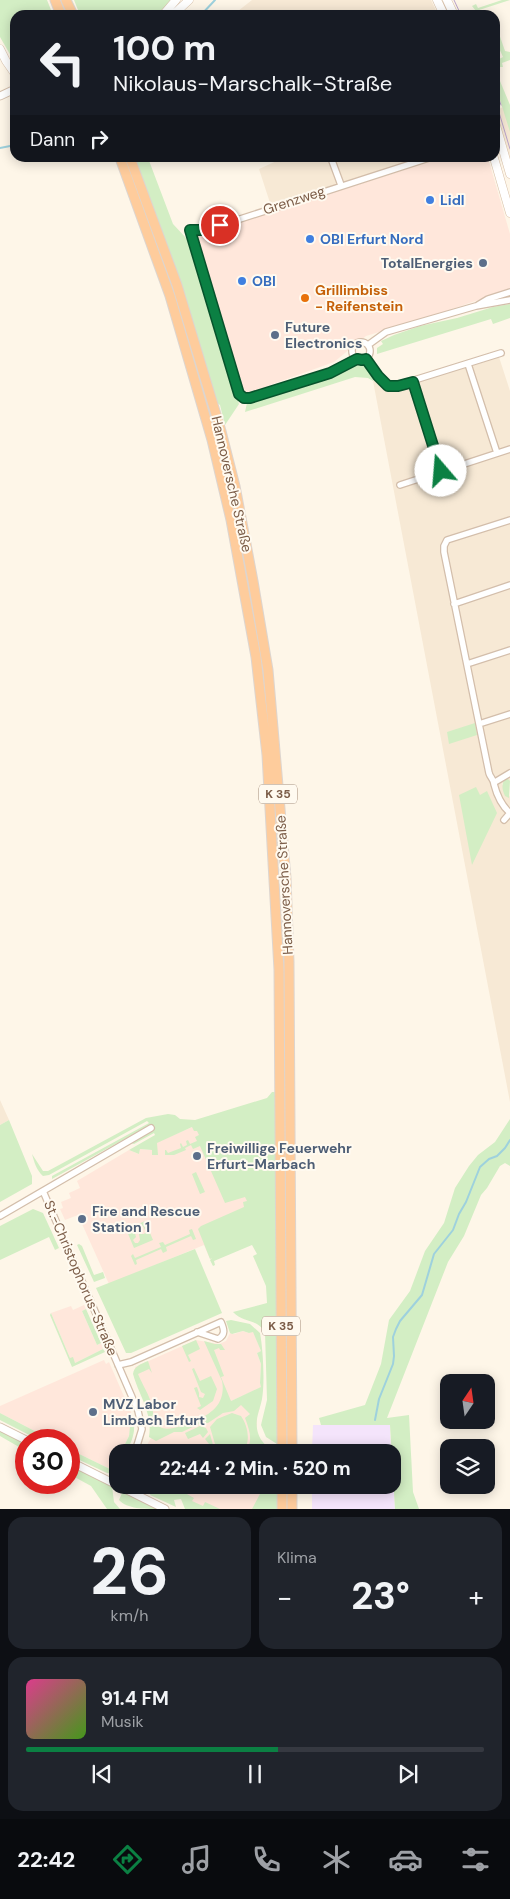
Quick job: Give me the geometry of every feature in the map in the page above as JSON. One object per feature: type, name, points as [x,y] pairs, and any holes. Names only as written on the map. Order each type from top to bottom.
[{"type":"highway","name":"Hannoversche Straße","points":[[121,162],[170,296],[210,432],[231,520],[256,657],[267,755],[279,970],[282,1444]]},
{"type":"highway","name":"Hannoversche Straße","points":[[131,162],[177,285],[221,431],[253,581],[268,670],[286,878],[289,962],[292,1444]]},
{"type":"highway","points":[[282,1494],[282,1509]]},
{"type":"highway","points":[[292,1494],[292,1509]]},
{"type":"main road","points":[[167,10],[176,0]]},
{"type":"main road","points":[[178,10],[189,0]]},
{"type":"main road","points":[[0,49],[10,67]]},
{"type":"main road","points":[[500,146],[510,174]]},
{"type":"main road","points":[[495,162],[510,213]]},
{"type":"street","name":"Grenzweg","points":[[332,162],[340,185]]},
{"type":"street","name":"Grenzweg","points":[[357,359],[330,373],[250,398],[244,398],[239,394],[190,230],[203,230],[416,162]]},
{"type":"street","points":[[476,306],[488,299],[510,292]]},
{"type":"street","points":[[368,345],[386,332],[476,306],[510,300]]},
{"type":"street","points":[[366,359],[357,359],[353,355],[354,347],[360,342],[368,345]]},
{"type":"street","points":[[366,359],[370,352],[368,345]]},
{"type":"street","points":[[366,359],[388,386],[398,386],[501,353]]},
{"type":"street","points":[[468,364],[497,453]]},
{"type":"street","points":[[413,382],[441,471]]},
{"type":"street","points":[[400,485],[510,449]]},
{"type":"street","points":[[504,820],[510,813],[497,795],[495,782],[490,778],[444,546],[447,540],[510,520]]},
{"type":"street","points":[[454,604],[510,585]]},
{"type":"street","points":[[467,664],[510,650]]},
{"type":"street","points":[[479,724],[510,714]]},
{"type":"street","points":[[495,782],[510,773]]},
{"type":"street","points":[[0,1216],[151,1128]]},
{"type":"street","name":"St.-Christophorus-Straße","points":[[43,1191],[141,1420],[142,1429],[137,1444]]},
{"type":"street","name":"St.-Christophorus-Straße","points":[[118,1364],[131,1362],[197,1332]]},
{"type":"street","points":[[0,1427],[15,1434]]},
{"type":"street","points":[[80,1466],[109,1481]]},
{"type":"street","points":[[135,1494],[165,1509]]},
{"type":"shaded area","points":[[252,0],[431,0],[436,10],[239,10]]},
{"type":"shaded area","points":[[510,105],[510,162],[500,127],[500,108]]},
{"type":"shaded area","points":[[274,162],[413,162],[271,206],[259,169]]},
{"type":"shaded area","points":[[429,162],[489,162],[510,234],[510,289],[366,336],[334,362],[237,397],[187,239]]},
{"type":"shaded area","points":[[500,350],[504,351],[502,356],[499,357],[510,391],[510,781],[505,779],[502,784],[510,797],[510,1102],[373,381],[382,375],[388,383],[393,383]]},
{"type":"shaded area","points":[[0,1100],[9,1120],[0,1125]]},
{"type":"shaded area","points":[[232,1110],[265,1235],[210,1259],[204,1245],[109,1284],[78,1215],[65,1220],[60,1209],[63,1208],[61,1202],[71,1198],[69,1193],[80,1188],[77,1181],[129,1150],[139,1154],[140,1149],[152,1150],[155,1143]]},
{"type":"shaded area","points":[[84,1305],[86,1309],[82,1311],[97,1345],[101,1343],[103,1349],[75,1363],[70,1358],[51,1313],[71,1306],[73,1310]]},
{"type":"shaded area","points":[[243,1331],[249,1333],[253,1331],[261,1351],[257,1353],[261,1364],[260,1383],[262,1387],[231,1401],[260,1408],[257,1415],[257,1432],[264,1444],[148,1444],[151,1438],[154,1437],[154,1425],[134,1377],[135,1367],[196,1340],[219,1344],[226,1341],[230,1333],[234,1334]]},
{"type":"shaded area","points":[[104,1360],[106,1364],[109,1362],[133,1417],[129,1436],[125,1444],[109,1444],[109,1469],[80,1454],[80,1429],[31,1429],[0,1413],[0,1406]]},
{"type":"shaded area","points":[[313,1425],[390,1425],[391,1444],[312,1444]]},
{"type":"shaded area","points":[[177,1494],[269,1494],[270,1509],[206,1509]]},
{"type":"shaded area","points":[[312,1494],[394,1494],[395,1509],[312,1509]]},
{"type":"green space","points":[[0,0],[47,0],[51,10],[10,10],[10,54],[0,37]]},
{"type":"green space","points":[[74,0],[172,0],[164,10],[78,10]]},
{"type":"green space","points":[[502,0],[510,0],[479,10],[475,10],[472,6],[476,4],[478,8]]},
{"type":"green space","points":[[500,36],[505,51],[510,52],[510,60],[502,63],[503,67],[500,67],[500,58],[503,57],[500,50]]},
{"type":"green space","points":[[500,81],[510,105],[510,132],[500,100]]},
{"type":"green space","points":[[135,162],[150,162],[173,224],[187,239],[239,404],[225,425],[220,405],[216,402]]},
{"type":"green space","points":[[510,304],[510,318],[493,324],[491,319],[377,354],[377,348],[383,344],[381,341],[394,335],[420,326]]},
{"type":"green space","points":[[363,364],[371,371],[373,381],[368,378],[355,377],[245,412],[247,403],[337,375],[355,365]]},
{"type":"green space","points":[[475,723],[477,735],[449,744],[447,732]]},
{"type":"green space","points":[[506,777],[510,781],[509,798],[505,796],[503,788]]},
{"type":"green space","points":[[476,787],[480,795],[487,791],[497,813],[472,865],[459,795]]},
{"type":"green space","points":[[272,1092],[275,1092],[277,1444],[266,1437],[261,1425],[267,1400],[265,1332],[254,1322],[241,1318],[233,1312],[267,1303],[266,1286],[253,1256],[257,1254],[252,1245],[214,1261],[215,1265],[213,1266],[210,1260],[212,1258],[210,1259],[198,1229],[244,1207],[243,1202],[247,1201],[245,1197],[225,1203],[200,1146],[193,1149],[191,1145],[185,1148],[186,1150],[174,1155],[165,1155],[165,1150],[168,1153],[181,1148],[181,1143],[183,1147],[187,1145],[186,1141],[188,1140],[190,1144],[197,1141],[195,1137],[199,1135],[197,1131],[194,1131],[192,1127],[157,1143],[158,1155],[152,1155],[152,1150],[140,1149],[139,1154],[129,1150],[155,1135],[154,1133],[134,1144],[131,1143],[153,1131],[150,1125],[52,1179],[52,1176],[149,1123],[147,1121],[49,1175],[43,1176],[41,1174],[32,1154],[43,1171],[48,1171],[146,1118],[168,1114],[175,1115],[180,1119],[195,1120],[267,1098]]},
{"type":"green space","points":[[510,1119],[510,1166],[505,1163],[500,1166],[481,1195],[464,1236],[448,1262],[387,1418],[409,1415],[413,1492],[419,1509],[395,1509],[394,1494],[401,1494],[401,1444],[391,1444],[390,1425],[321,1425],[319,1418],[365,1405],[381,1364],[389,1320],[410,1291],[425,1251],[444,1223],[455,1188],[478,1155],[495,1142]]},
{"type":"green space","points":[[9,1120],[32,1176],[32,1184],[0,1202],[0,1125]]},
{"type":"green space","points":[[196,1172],[205,1192],[200,1194],[192,1174]]},
{"type":"green space","points":[[33,1209],[43,1213],[59,1248],[55,1250],[49,1237],[0,1260],[0,1226]]},
{"type":"green space","points":[[145,1221],[153,1240],[134,1248],[126,1229],[133,1226],[136,1237],[133,1240],[135,1243],[138,1243],[140,1240],[139,1234],[146,1232],[143,1226],[137,1228],[136,1225]]},
{"type":"green space","points":[[192,1229],[196,1239],[193,1240],[191,1236],[166,1247],[167,1251],[163,1253],[161,1249],[136,1260],[137,1264],[135,1265],[131,1256],[133,1254],[135,1258],[161,1247],[159,1243],[163,1242],[165,1245],[190,1234],[189,1230]]},
{"type":"green space","points":[[77,1245],[82,1246],[94,1275],[103,1272],[105,1278],[94,1282]]},
{"type":"green space","points":[[195,1249],[222,1313],[131,1353],[126,1353],[96,1288]]},
{"type":"green space","points":[[86,1309],[101,1343],[97,1345],[82,1311]]},
{"type":"green space","points":[[51,1313],[70,1358],[73,1357],[75,1363],[103,1349],[105,1352],[72,1367],[50,1315]]},
{"type":"green space","points":[[231,1320],[250,1324],[260,1333],[263,1356],[263,1384],[257,1428],[259,1436],[265,1444],[250,1444],[250,1436],[245,1418],[250,1414],[241,1405],[234,1411],[223,1413],[208,1423],[199,1424],[182,1432],[174,1432],[156,1441],[149,1437],[150,1428],[147,1412],[133,1374],[136,1367],[143,1363],[148,1361],[152,1373],[149,1369],[138,1374],[151,1402],[156,1423],[165,1429],[198,1420],[212,1411],[220,1401],[223,1384],[204,1341],[221,1344],[225,1350],[220,1350],[219,1348],[214,1350],[224,1376],[221,1377],[231,1401],[261,1387],[261,1364],[257,1353],[261,1351],[253,1332],[243,1331],[232,1334],[226,1321]]},
{"type":"green space","points":[[196,1340],[200,1349],[188,1355],[191,1361],[189,1362],[182,1346]]},
{"type":"green space","points":[[194,1368],[200,1381],[211,1376],[217,1389],[213,1401],[200,1410],[197,1408],[201,1406],[194,1388],[197,1387],[199,1397],[203,1398],[205,1394],[201,1392],[192,1369]]},
{"type":"green space","points":[[0,1413],[31,1429],[18,1429],[0,1420]]},
{"type":"green space","points":[[232,1413],[241,1416],[246,1425],[247,1444],[215,1444],[210,1427],[217,1419]]},
{"type":"green space","points":[[131,1417],[134,1425],[132,1439],[130,1444],[125,1444],[129,1436]]},
{"type":"green space","points":[[200,1426],[206,1428],[208,1432],[203,1438],[200,1434],[188,1439],[185,1433]]},
{"type":"green space","points":[[0,1431],[15,1438],[15,1445],[0,1436]]},
{"type":"green space","points":[[210,1434],[213,1444],[209,1444],[205,1439]]},
{"type":"green space","points":[[80,1454],[109,1469],[109,1473],[80,1460]]},
{"type":"green space","points":[[80,1470],[109,1485],[109,1494],[113,1494],[114,1502],[120,1509],[107,1509],[91,1486],[80,1480]]},
{"type":"green space","points":[[122,1494],[128,1494],[158,1509],[137,1508],[122,1503],[119,1500]]},
{"type":"green space","points":[[187,1494],[194,1498],[192,1501],[203,1506],[205,1502],[220,1509],[185,1509],[181,1499],[174,1500],[176,1507],[150,1495]]},
{"type":"green space","points":[[260,1494],[279,1494],[279,1509],[252,1509]]},
{"type":"waterway","points":[[206,10],[215,0]]},
{"type":"waterway","points":[[0,148],[10,146]]},
{"type":"waterway","points":[[375,1420],[379,1399],[393,1364],[393,1337],[396,1329],[400,1321],[422,1295],[434,1254],[453,1230],[480,1167],[489,1159],[497,1156],[510,1140]]},
{"type":"tram line","points":[[454,0],[459,10]]},
{"type":"tram line","points":[[500,116],[510,149]]},
{"type":"place","name":"Lidl","points":[[430,200]]},
{"type":"place","name":"OBI Erfurt Nord","points":[[310,239]]},
{"type":"place","name":"TotalEnergies","points":[[483,263]]},
{"type":"place","name":"OBI","points":[[242,281]]},
{"type":"place","name":"Grillimbiss - Reifenstein","points":[[305,298]]},
{"type":"place","name":"Future Electronics","points":[[275,335]]},
{"type":"place","name":"Freiwillige Feuerwehr Erfurt-Marbach","points":[[197,1156]]},
{"type":"place","name":"Fire and Rescue Station 1","points":[[82,1219]]},
{"type":"place","name":"MVZ Labor Limbach Erfurt","points":[[93,1412]]},
{"type":"route","points":[[220,225],[203,230],[190,230],[239,394],[244,398],[250,398],[330,373],[357,359],[366,359],[388,386],[398,386],[413,382],[441,471]]}]
